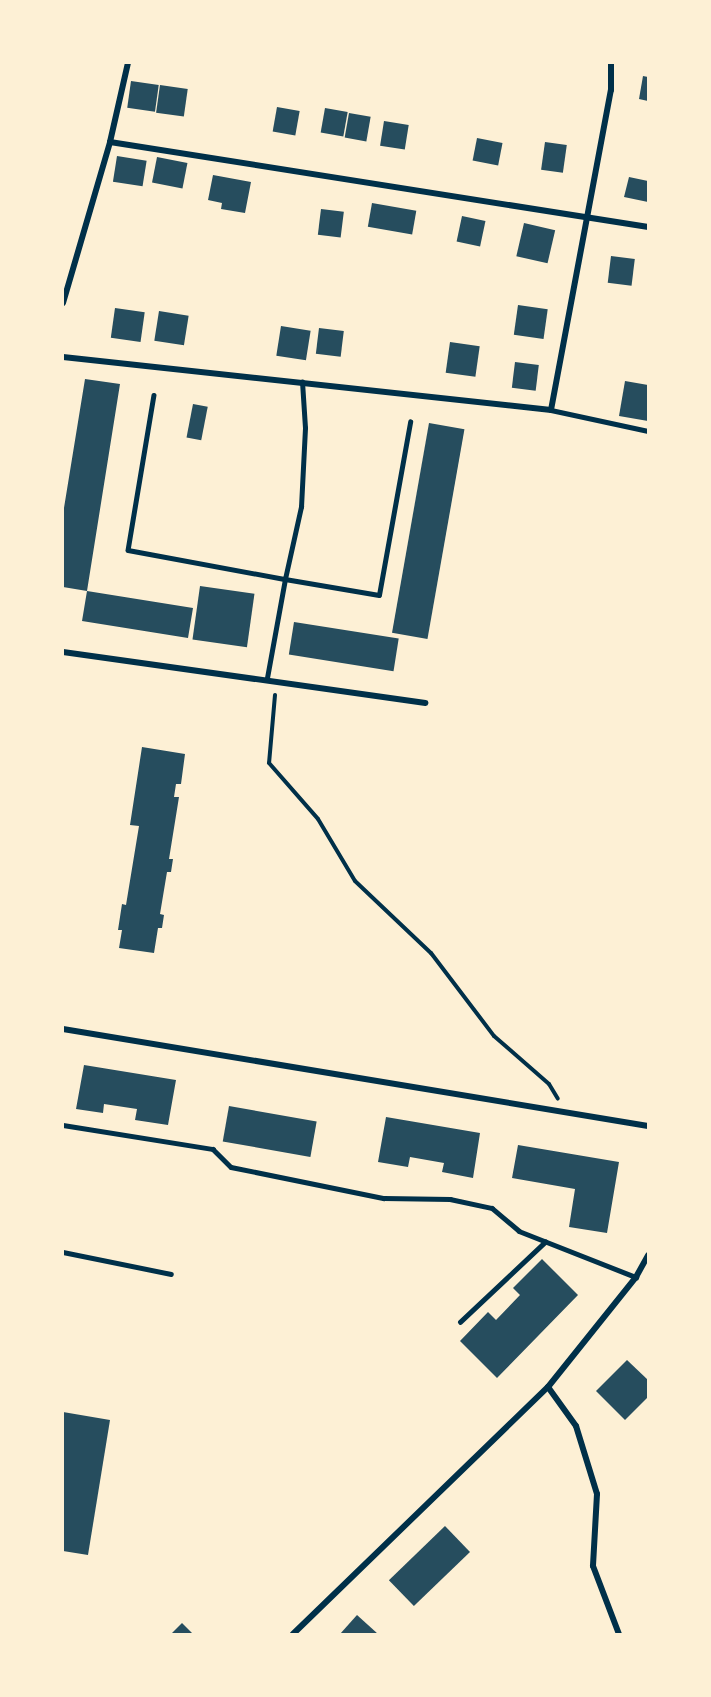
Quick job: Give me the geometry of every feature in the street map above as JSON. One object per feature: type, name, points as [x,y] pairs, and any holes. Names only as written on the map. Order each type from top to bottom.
[{"type":"street","points":[[63,303],[110,142],[128,63]]},
{"type":"street","points":[[63,357],[551,410],[585,216],[611,90],[611,63]]},
{"type":"street","points":[[110,142],[648,227]]},
{"type":"street","points":[[63,652],[267,678],[425,703]]},
{"type":"street","points":[[63,1029],[648,1126]]},
{"type":"street","points":[[293,1634],[548,1387],[636,1277],[648,1255]]},
{"type":"street","points":[[548,1387],[576,1426],[597,1494],[593,1566],[619,1634]]},
{"type":"lane","points":[[267,678],[301,507],[305,428],[302,382]]},
{"type":"lane","points":[[154,394],[128,550],[380,595],[410,422]]},
{"type":"lane","points":[[551,410],[648,431]]},
{"type":"lane","points":[[63,1125],[213,1149],[231,1167],[384,1198],[450,1199],[492,1208],[519,1231],[636,1277]]},
{"type":"lane","points":[[460,1322],[545,1242]]},
{"type":"lane","points":[[63,1252],[171,1274]]},
{"type":"path","points":[[267,678],[276,697],[269,763],[318,819],[355,881],[431,953],[494,1036],[549,1084],[567,1113]]},
{"type":"building","points":[[643,76],[648,77],[648,101],[639,99]]},
{"type":"building","points":[[131,81],[159,85],[155,112],[127,108]]},
{"type":"building","points":[[160,85],[188,89],[184,117],[156,113]]},
{"type":"building","points":[[277,107],[300,111],[295,136],[273,132]]},
{"type":"building","points":[[325,108],[348,112],[343,137],[321,133]]},
{"type":"building","points":[[349,113],[371,117],[366,141],[345,138]]},
{"type":"building","points":[[384,121],[409,125],[405,150],[380,146]]},
{"type":"building","points":[[477,138],[503,143],[498,166],[473,161]]},
{"type":"building","points":[[545,142],[567,145],[563,173],[541,170]]},
{"type":"building","points":[[117,156],[147,161],[143,186],[113,182]]},
{"type":"building","points":[[157,157],[187,163],[182,188],[152,183]]},
{"type":"building","points":[[213,175],[251,182],[245,213],[221,209],[222,203],[208,200]]},
{"type":"building","points":[[629,177],[648,181],[648,202],[624,197]]},
{"type":"building","points":[[372,203],[416,211],[412,234],[368,227]]},
{"type":"building","points":[[321,209],[344,212],[341,238],[318,235]]},
{"type":"building","points":[[462,216],[485,221],[480,246],[457,241]]},
{"type":"building","points":[[524,223],[555,230],[548,263],[516,256]]},
{"type":"building","points":[[611,256],[635,259],[632,286],[608,283]]},
{"type":"building","points":[[518,305],[548,309],[544,339],[514,335]]},
{"type":"building","points":[[115,308],[145,312],[141,342],[111,338]]},
{"type":"building","points":[[159,311],[189,316],[184,345],[154,341]]},
{"type":"building","points":[[281,326],[311,331],[306,360],[276,356]]},
{"type":"building","points":[[319,328],[344,331],[341,357],[316,354]]},
{"type":"building","points":[[450,342],[480,346],[475,377],[446,373]]},
{"type":"building","points":[[515,362],[539,365],[536,391],[512,388]]},
{"type":"building","points":[[85,379],[120,384],[87,591],[63,587],[63,514]]},
{"type":"building","points":[[625,381],[648,385],[648,421],[619,416]]},
{"type":"building","points":[[193,404],[208,407],[201,440],[187,437]]},
{"type":"building","points":[[429,423],[464,429],[427,639],[392,633]]},
{"type":"building","points":[[200,586],[254,594],[247,647],[192,639]]},
{"type":"building","points":[[87,591],[193,608],[188,638],[82,621]]},
{"type":"building","points":[[294,622],[399,639],[394,671],[289,655]]},
{"type":"building","points":[[142,747],[185,754],[181,784],[176,784],[174,797],[179,797],[169,859],[173,859],[171,872],[167,872],[160,914],[164,915],[162,928],[158,928],[154,953],[119,948],[122,930],[118,930],[122,904],[126,905],[139,826],[130,825]]},
{"type":"building","points":[[84,1065],[176,1080],[168,1125],[135,1120],[137,1109],[104,1104],[103,1113],[76,1109]]},
{"type":"building","points":[[229,1106],[317,1121],[310,1157],[223,1141]]},
{"type":"building","points":[[386,1117],[480,1133],[473,1178],[442,1172],[444,1163],[410,1157],[408,1167],[378,1162]]},
{"type":"building","points":[[518,1145],[619,1162],[607,1233],[569,1227],[575,1189],[512,1178]]},
{"type":"building","points":[[542,1259],[578,1295],[497,1378],[460,1341],[488,1312],[496,1320],[520,1295],[513,1288]]},
{"type":"building","points":[[627,1360],[648,1380],[648,1397],[625,1420],[596,1391]]},
{"type":"building","points":[[63,1412],[110,1420],[88,1555],[63,1551]]},
{"type":"building","points":[[445,1526],[470,1552],[414,1606],[389,1580]]},
{"type":"building","points":[[357,1615],[378,1634],[340,1634]]},
{"type":"building","points":[[182,1623],[193,1634],[171,1634]]}]
